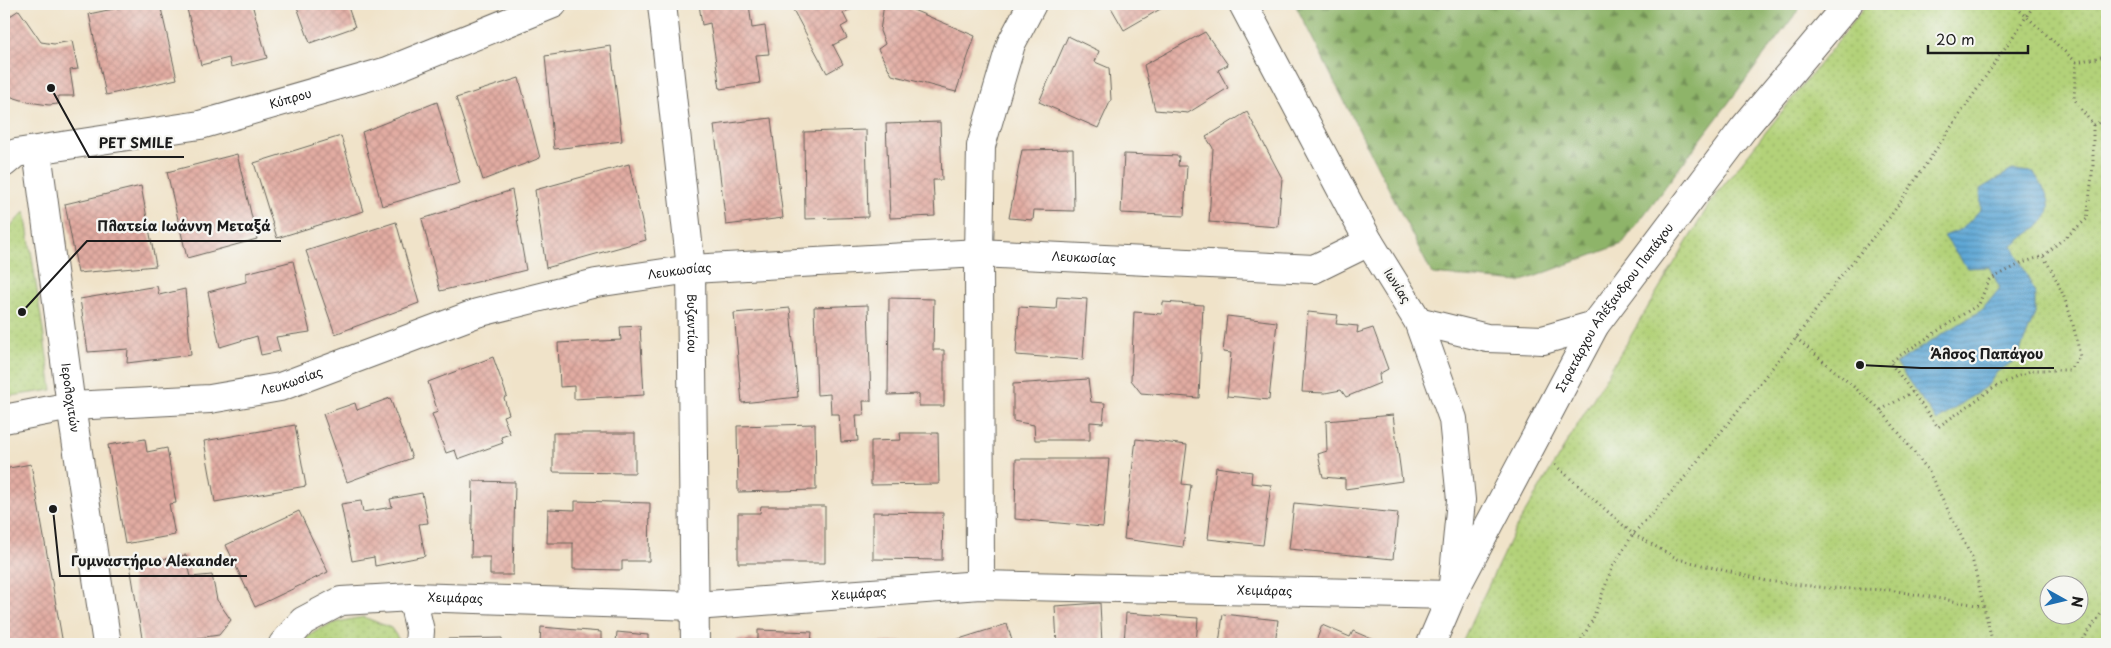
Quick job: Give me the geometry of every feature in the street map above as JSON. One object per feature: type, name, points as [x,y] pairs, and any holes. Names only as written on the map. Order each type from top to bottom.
[{"type":"street","name":"Κύπρου","points":[[15,154],[200,125],[388,71],[553,4]]},
{"type":"street","name":"Βυζαντίου","points":[[662,4],[691,269],[694,644]]},
{"type":"street","points":[[980,585],[979,253],[981,146],[1012,44],[1032,4]]},
{"type":"street","name":"Ιωνίας","points":[[1243,4],[1370,242],[1418,321],[1453,419],[1461,500],[1452,595]]},
{"type":"street","name":"Στρατάρχου Αλέξανδρου Παπάγου","points":[[1430,644],[1452,595],[1595,325],[1742,128],[1848,4]]},
{"type":"street","name":"Ιερολοχιτών","points":[[15,154],[71,406],[107,644]]},
{"type":"street","name":"Λευκωσίας","points":[[4,419],[71,406],[210,399],[280,387],[477,313],[596,284],[691,269],[979,253],[1314,268],[1370,242]]},
{"type":"street","points":[[1418,321],[1487,338],[1543,340],[1595,325]]},
{"type":"street","name":"Χειμάρας","points":[[283,644],[303,621],[341,601],[412,597],[695,606],[980,585],[1452,595]]},
{"type":"street","points":[[412,597],[420,632],[419,644]]},
{"type":"path","points":[[2013,4],[2076,62],[2074,99],[2093,125],[2093,166],[2087,219],[2043,256],[2022,263],[1989,280],[1979,304],[1890,362],[1938,427],[1995,386],[2032,370],[2069,370],[2080,358],[2075,328],[2057,278],[2043,256]]},
{"type":"path","points":[[1579,644],[1592,621],[1612,568],[1633,534],[1680,483],[1796,338],[1839,278],[1890,218],[2035,4]]},
{"type":"path","points":[[2076,62],[2107,56]]},
{"type":"path","points":[[2093,125],[2107,119]]},
{"type":"path","points":[[1796,338],[1881,410],[1928,470],[1972,558],[1982,606],[1993,644]]},
{"type":"path","points":[[1881,410],[1912,392]]},
{"type":"path","points":[[1533,443],[1563,474],[1633,534],[1678,558],[1767,581],[1827,588],[1890,590],[1982,606]]},
{"type":"path","points":[[2080,644],[2107,605]]},
{"type":"green space","points":[[1295,4],[1803,4],[1622,244],[1520,282],[1432,274]]},
{"type":"green space","points":[[1867,4],[2107,4],[2107,644],[1461,644],[1514,531],[1712,200]]},
{"type":"green space","points":[[25,211],[52,390],[4,397],[4,234]]},
{"type":"green space","points":[[364,617],[391,628],[402,644],[300,644],[322,628],[346,620]]},
{"type":"water","points":[[2012,170],[2033,172],[2048,198],[2049,207],[2047,215],[2042,222],[2013,246],[2035,293],[2035,314],[2017,359],[1997,372],[1988,385],[1937,421],[1896,363],[1982,310],[2000,288],[1989,267],[1967,268],[1944,236],[1962,229],[1981,209],[1980,189]]},
{"type":"building","points":[[137,4],[160,4],[177,79],[106,95],[89,14]]},
{"type":"building","points":[[252,4],[267,58],[231,67],[229,58],[201,65],[186,5]]},
{"type":"building","points":[[296,4],[347,4],[355,27],[310,43]]},
{"type":"building","points":[[699,4],[749,4],[752,28],[765,26],[769,54],[756,55],[760,83],[720,89],[710,23],[702,25]]},
{"type":"building","points":[[790,4],[856,4],[857,6],[843,13],[848,23],[841,27],[847,38],[833,45],[843,64],[827,73]]},
{"type":"building","points":[[884,4],[899,4],[975,36],[956,92],[892,75],[878,49],[885,44],[880,31]]},
{"type":"building","points":[[1109,4],[1169,4],[1124,30]]},
{"type":"building","points":[[19,10],[41,42],[54,44],[72,41],[78,69],[70,70],[74,96],[58,96],[58,104],[49,105],[28,102],[12,97],[4,89],[4,20]]},
{"type":"building","points":[[1205,32],[1228,65],[1218,70],[1228,88],[1188,113],[1155,110],[1144,65]]},
{"type":"building","points":[[1068,36],[1099,51],[1095,62],[1109,68],[1111,100],[1098,128],[1039,102]]},
{"type":"building","points":[[611,46],[622,141],[554,149],[545,56]]},
{"type":"building","points":[[519,78],[540,158],[483,180],[456,98]]},
{"type":"building","points":[[437,102],[460,183],[382,206],[362,132]]},
{"type":"building","points":[[1247,112],[1282,178],[1278,227],[1209,222],[1213,148],[1206,137]]},
{"type":"building","points":[[771,118],[783,218],[726,225],[714,125]]},
{"type":"building","points":[[940,122],[942,180],[933,180],[935,216],[890,218],[886,124]]},
{"type":"building","points":[[866,130],[868,217],[805,219],[804,132]]},
{"type":"building","points":[[341,136],[364,211],[277,238],[254,163]]},
{"type":"building","points":[[1073,149],[1074,211],[1034,210],[1033,220],[1009,218],[1022,150]]},
{"type":"building","points":[[237,154],[257,239],[187,258],[167,172]]},
{"type":"building","points":[[1124,154],[1179,156],[1178,166],[1187,166],[1184,216],[1121,213]]},
{"type":"building","points":[[629,164],[646,240],[546,268],[535,190]]},
{"type":"building","points":[[141,186],[156,266],[78,273],[65,204]]},
{"type":"building","points":[[512,190],[526,270],[440,291],[422,219]]},
{"type":"building","points":[[396,222],[419,303],[335,334],[306,251]]},
{"type":"building","points":[[293,261],[310,332],[276,337],[280,351],[261,355],[257,336],[220,347],[208,292],[246,282],[246,273]]},
{"type":"building","points":[[157,286],[159,295],[185,289],[191,355],[127,363],[128,349],[88,352],[80,299]]},
{"type":"building","points":[[1057,297],[1087,299],[1083,360],[1016,355],[1019,307],[1056,309]]},
{"type":"building","points":[[889,298],[934,299],[933,350],[944,350],[944,406],[919,406],[919,394],[888,395]]},
{"type":"building","points":[[1163,302],[1203,305],[1199,398],[1141,393],[1131,380],[1134,312],[1162,314]]},
{"type":"building","points":[[868,305],[871,401],[863,401],[864,415],[856,415],[858,441],[841,442],[839,414],[831,414],[830,394],[817,395],[814,307]]},
{"type":"building","points":[[790,308],[798,397],[742,403],[734,313]]},
{"type":"building","points":[[1308,312],[1338,315],[1336,324],[1358,326],[1357,333],[1373,328],[1388,369],[1379,374],[1380,383],[1346,397],[1341,390],[1325,393],[1302,392]]},
{"type":"building","points":[[1227,316],[1277,322],[1269,400],[1227,396],[1231,353],[1223,352]]},
{"type":"building","points":[[640,326],[644,395],[574,399],[574,386],[560,387],[558,343],[621,340],[620,327]]},
{"type":"building","points":[[493,357],[507,396],[504,398],[509,414],[503,416],[510,434],[501,437],[503,443],[458,459],[455,450],[446,453],[432,414],[438,412],[428,382]]},
{"type":"building","points":[[1088,379],[1091,402],[1105,403],[1103,423],[1090,422],[1090,440],[1035,440],[1034,425],[1013,421],[1013,384]]},
{"type":"building","points":[[390,398],[412,458],[347,482],[323,414],[355,403],[357,410]]},
{"type":"building","points":[[1393,415],[1402,481],[1345,489],[1345,479],[1323,477],[1318,454],[1327,451],[1326,421]]},
{"type":"building","points":[[815,424],[816,490],[738,492],[737,426]]},
{"type":"building","points":[[295,425],[306,486],[215,502],[204,441]]},
{"type":"building","points":[[553,433],[635,433],[635,473],[553,472]]},
{"type":"building","points":[[900,433],[938,433],[939,484],[871,485],[871,441],[901,440]]},
{"type":"building","points":[[145,439],[147,452],[167,448],[176,503],[169,504],[175,535],[125,544],[108,445]]},
{"type":"building","points":[[1136,439],[1187,445],[1182,484],[1191,485],[1183,547],[1124,539]]},
{"type":"building","points":[[1016,459],[1109,459],[1103,527],[1015,519]]},
{"type":"building","points":[[31,464],[63,644],[4,644],[4,469]]},
{"type":"building","points":[[1216,467],[1252,472],[1251,483],[1271,485],[1263,545],[1208,539]]},
{"type":"building","points":[[473,481],[515,482],[513,575],[490,575],[490,557],[471,557]]},
{"type":"building","points":[[422,493],[428,523],[419,524],[425,556],[375,566],[374,557],[352,561],[341,504],[361,501],[363,512],[392,507],[390,499]]},
{"type":"building","points":[[575,501],[650,503],[649,561],[622,561],[622,570],[573,569],[573,543],[547,543],[548,509],[575,510]]},
{"type":"building","points":[[1294,503],[1398,513],[1393,559],[1289,549]]},
{"type":"building","points":[[761,506],[825,506],[825,563],[738,563],[738,513],[760,513]]},
{"type":"building","points":[[299,511],[328,572],[255,607],[226,545]]},
{"type":"building","points":[[873,512],[943,513],[942,560],[873,559]]},
{"type":"building","points":[[186,555],[191,577],[212,575],[217,600],[231,620],[219,635],[198,638],[199,644],[143,644],[130,565]]},
{"type":"building","points":[[1100,603],[1102,644],[1057,644],[1055,606]]},
{"type":"building","points":[[1126,613],[1198,618],[1196,644],[1124,644]]},
{"type":"building","points":[[1223,614],[1278,620],[1275,644],[1219,644]]},
{"type":"building","points":[[1007,624],[1013,644],[943,644]]},
{"type":"building","points":[[1322,625],[1350,637],[1353,631],[1381,644],[1315,644]]},
{"type":"building","points":[[541,627],[601,632],[601,640],[616,642],[617,632],[648,635],[648,644],[540,644]]},
{"type":"building","points":[[758,630],[812,632],[811,644],[737,644],[737,639],[758,639]]},
{"type":"building","points":[[502,638],[502,644],[447,644],[447,639]]},
{"type":"building","points":[[904,641],[904,644],[874,644],[874,643]]},
{"type":"place","name":"PET SMILE","points":[[51,88]]},
{"type":"place","name":"Πλατεία Ιωάννη Μεταξά","points":[[22,312]]},
{"type":"place","name":"Άλσος Παπάγου","points":[[1860,365]]},
{"type":"place","name":"Γυμναστήριο Alexander","points":[[53,509]]}]
